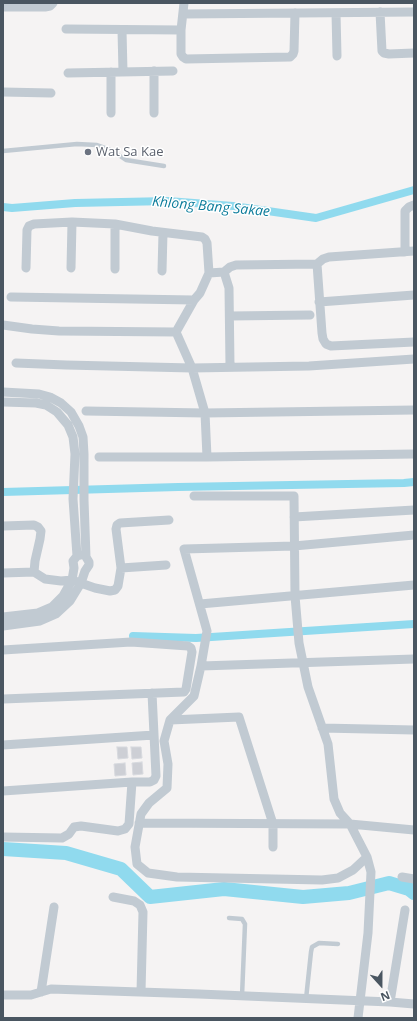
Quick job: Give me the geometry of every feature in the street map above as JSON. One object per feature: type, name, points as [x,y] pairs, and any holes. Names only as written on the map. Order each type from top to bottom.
[{"type":"street","points":[[3,7],[45,7],[50,6],[53,3]]},
{"type":"street","points":[[184,3],[181,30],[181,54],[186,58],[290,57],[294,50],[295,13]]},
{"type":"street","points":[[380,12],[382,51],[389,54],[414,53]]},
{"type":"street","points":[[183,14],[414,12]]},
{"type":"street","points":[[336,13],[338,56]]},
{"type":"street","points":[[66,29],[181,30]]},
{"type":"street","points":[[122,30],[123,72]]},
{"type":"street","points":[[154,71],[154,113]]},
{"type":"street","points":[[68,73],[173,71]]},
{"type":"street","points":[[111,72],[111,113]]},
{"type":"street","points":[[3,92],[51,93]]},
{"type":"street","points":[[209,273],[224,272],[230,267],[236,266],[317,264],[323,259],[329,257],[409,252],[405,211],[414,205]]},
{"type":"street","points":[[71,268],[72,222]]},
{"type":"street","points":[[26,268],[27,230],[29,226],[34,224],[72,222],[115,224],[163,233],[202,237],[207,243],[209,273],[200,293],[194,300],[176,332]]},
{"type":"street","points":[[115,224],[115,269]]},
{"type":"street","points":[[162,271],[163,233]]},
{"type":"street","points":[[317,264],[323,339],[326,344],[330,346],[414,342]]},
{"type":"street","points":[[224,272],[229,288],[230,366]]},
{"type":"street","points":[[319,302],[414,295]]},
{"type":"street","points":[[12,297],[194,300]]},
{"type":"street","points":[[230,316],[310,315]]},
{"type":"street","points":[[7,326],[52,330],[176,332]]},
{"type":"street","points":[[176,332],[192,368],[205,413],[207,457]]},
{"type":"street","points":[[16,363],[192,368],[230,366],[309,366],[414,359]]},
{"type":"street","points":[[4,392],[39,394],[61,403],[71,412],[79,426],[83,437],[73,484],[73,499],[82,556]]},
{"type":"street","points":[[4,402],[36,403],[46,405],[57,412],[68,425],[80,454],[84,484],[82,556]]},
{"type":"street","points":[[86,411],[205,413],[414,410]]},
{"type":"street","points":[[100,457],[414,454]]},
{"type":"street","points":[[194,496],[294,496],[295,596],[299,643],[308,687],[328,744],[334,799],[340,813],[350,824],[367,857],[371,872],[368,934],[358,1018]]},
{"type":"street","points":[[294,517],[414,510]]},
{"type":"street","points":[[3,573],[34,572],[45,579],[76,582],[110,591],[116,590],[118,586],[120,568],[116,529],[117,525],[120,523],[169,520]]},
{"type":"street","points":[[3,526],[31,525],[38,527],[41,531],[34,572]]},
{"type":"street","points":[[367,857],[353,870],[338,878],[322,880],[178,877],[148,873],[137,864],[134,847],[141,814],[149,803],[167,788],[168,764],[164,740],[170,720],[194,696],[207,631],[184,549],[294,546],[414,535]]},
{"type":"street","points":[[3,626],[40,621],[56,614],[70,601],[76,582],[73,561],[82,556]]},
{"type":"street","points":[[3,617],[38,612],[52,606],[76,582],[89,566],[88,559],[82,556]]},
{"type":"street","points":[[120,568],[166,565]]},
{"type":"street","points":[[74,568],[79,571],[86,570]]},
{"type":"street","points":[[200,604],[414,585]]},
{"type":"street","points":[[3,650],[131,642],[188,646],[191,648],[192,652],[186,689],[184,692],[3,699]]},
{"type":"street","points":[[201,666],[303,661],[414,659]]},
{"type":"street","points":[[3,791],[150,782],[154,780],[156,776],[152,693]]},
{"type":"street","points":[[170,720],[239,717],[273,824],[273,847]]},
{"type":"street","points":[[322,728],[414,730]]},
{"type":"street","points":[[3,745],[154,736]]},
{"type":"street","points":[[3,837],[62,838],[69,834],[74,827],[81,826],[118,831],[125,829],[129,824],[132,782]]},
{"type":"street","points":[[139,823],[350,824],[414,830]]},
{"type":"street","points":[[402,877],[414,879]]},
{"type":"street","points":[[113,897],[134,901],[140,905],[143,912],[141,992]]},
{"type":"street","points":[[41,992],[54,907]]},
{"type":"street","points":[[390,1002],[405,910]]},
{"type":"street","points":[[3,995],[31,995],[51,989],[306,998],[414,1004]]},
{"type":"lane","points":[[3,151],[77,144],[97,145],[111,150],[126,160],[164,166]]},
{"type":"lane","points":[[230,918],[242,919],[245,924],[242,996]]},
{"type":"lane","points":[[306,998],[312,947],[319,943],[338,944]]},
{"type":"building","points":[[117,747],[127,747],[128,758],[118,759]]},
{"type":"building","points":[[131,747],[141,747],[142,758],[132,759]]},
{"type":"building","points":[[142,762],[143,774],[133,775],[132,763]]},
{"type":"building","points":[[125,763],[126,775],[115,776],[114,764]]},
{"type":"waterway","name":"Khlong Bang Sakae","points":[[3,207],[12,208],[75,203],[168,201],[233,206],[316,218],[414,190]]},
{"type":"waterway","points":[[3,492],[414,482]]},
{"type":"waterway","points":[[133,636],[196,638],[414,624]]},
{"type":"waterway","points":[[3,849],[66,853],[121,869],[150,897],[224,889],[303,897],[349,893],[389,883],[409,889],[414,893]]},
{"type":"place","name":"Wat Sa Kae","points":[[88,152]]}]
